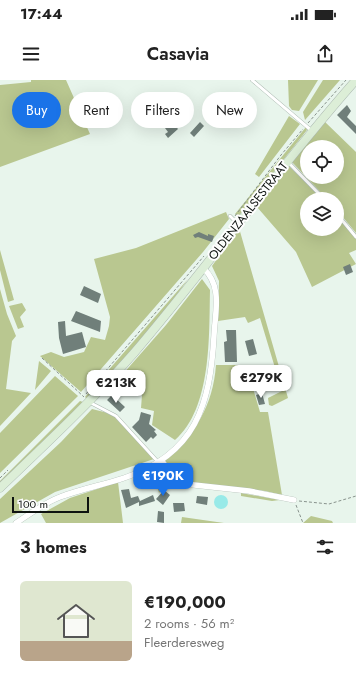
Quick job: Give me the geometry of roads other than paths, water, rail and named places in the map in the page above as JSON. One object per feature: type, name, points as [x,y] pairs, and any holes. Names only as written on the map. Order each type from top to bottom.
[{"type":"main road","name":"OLDENZAALSESTRAAT","points":[[0,488],[133,353],[203,268],[234,220],[287,161],[309,128],[356,80]]},
{"type":"street","name":"OLDENZAALSESTRAAT","points":[[16,523],[59,497],[125,477],[160,461],[180,442],[195,423],[207,394],[211,377],[216,295],[213,280],[203,268]]},
{"type":"street","points":[[160,461],[173,476],[185,484],[249,491],[294,500]]},
{"type":"lane","points":[[252,80],[309,128]]},
{"type":"lane","points":[[287,161],[317,192]]},
{"type":"lane","points":[[344,222],[356,237]]},
{"type":"lane","points":[[86,400],[116,416],[160,461]]},
{"type":"water","points":[[221,495],[226,497],[228,502],[226,507],[221,509],[216,507],[214,502],[216,497]]}]
